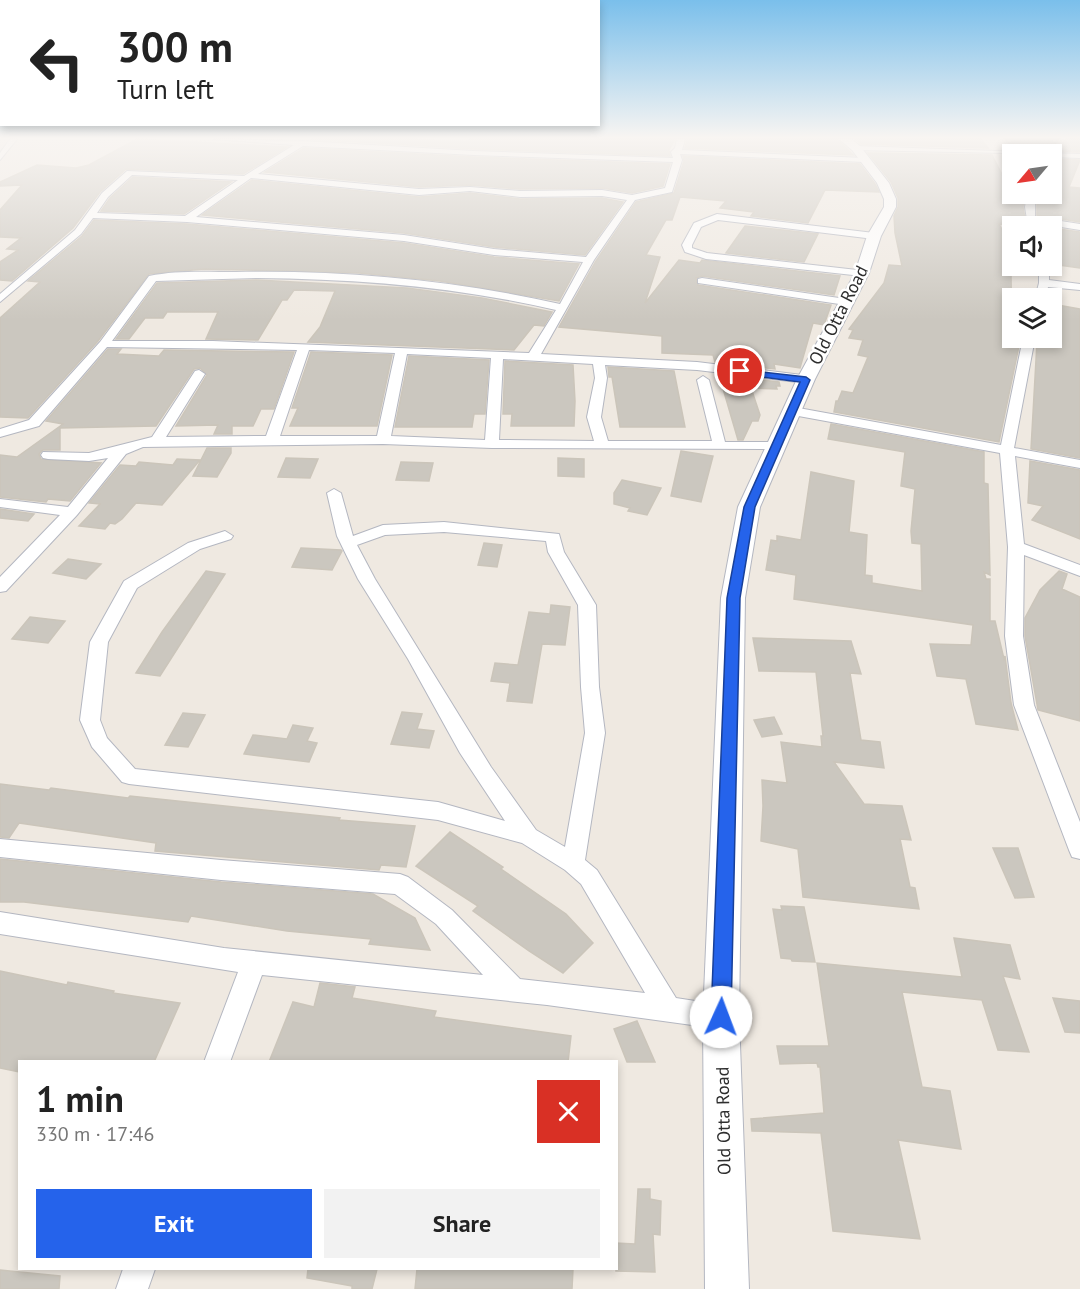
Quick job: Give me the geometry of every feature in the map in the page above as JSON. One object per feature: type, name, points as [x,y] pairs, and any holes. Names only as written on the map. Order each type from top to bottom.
[{"type":"street","points":[[0,299],[78,232],[102,199]]},
{"type":"street","points":[[187,219],[216,199]]},
{"type":"street","points":[[532,358],[589,260],[631,199]]},
{"type":"street","name":"Old Otta Road","points":[[727,1289],[721,1017],[733,598],[750,507],[806,380],[862,273],[874,236],[890,207],[890,199]]},
{"type":"street","points":[[91,215],[187,219],[404,238],[494,252],[589,260]]},
{"type":"street","points":[[862,273],[706,256],[688,250],[687,245],[697,225],[717,218],[874,236]]},
{"type":"street","points":[[1062,226],[1080,228]]},
{"type":"street","points":[[0,433],[20,429],[33,423],[104,344],[153,278],[300,273],[412,280],[520,297],[563,308]]},
{"type":"street","points":[[1043,288],[1044,276]]},
{"type":"street","points":[[702,281],[846,302]]},
{"type":"street","points":[[1044,283],[1080,287]]},
{"type":"street","points":[[104,344],[402,350],[697,366],[806,380]]},
{"type":"street","points":[[272,439],[304,347]]},
{"type":"street","points":[[1027,348],[1007,450],[1016,547],[1014,636],[1024,705],[1080,850]]},
{"type":"street","points":[[383,440],[402,350]]},
{"type":"street","points":[[492,444],[497,356]]},
{"type":"street","points":[[598,361],[601,378],[594,417],[602,444]]},
{"type":"street","points":[[157,441],[200,374]]},
{"type":"street","points":[[703,380],[719,444]]},
{"type":"street","points":[[793,411],[1080,464]]},
{"type":"street","points":[[48,454],[89,457],[121,451],[140,443],[157,441],[272,439],[492,444],[777,446]]},
{"type":"street","points":[[0,587],[72,512],[121,451]]},
{"type":"street","points":[[333,493],[335,510],[348,543],[459,736],[528,836]]},
{"type":"street","points":[[0,502],[72,512]]},
{"type":"street","points":[[348,543],[383,530],[444,528],[553,537],[556,552],[587,605],[590,687],[595,734],[573,863]]},
{"type":"street","points":[[225,536],[194,546],[130,585],[99,642],[90,720],[99,742],[129,776],[438,811],[528,836],[573,863],[589,878],[668,1008]]},
{"type":"street","points":[[1016,547],[1054,559],[1080,571]]},
{"type":"street","points":[[0,848],[400,884],[444,917],[512,988]]},
{"type":"street","points":[[0,923],[254,963],[512,988],[721,1017]]},
{"type":"street","points":[[218,1060],[254,963]]},
{"type":"street","points":[[132,1289],[139,1270]]},
{"type":"building","points":[[10,199],[95,199],[73,228],[12,281],[0,280],[0,262],[18,250],[7,249],[21,238],[0,237],[0,210]]},
{"type":"building","points":[[109,199],[206,199],[184,214],[101,211]]},
{"type":"building","points":[[225,199],[608,199],[623,202],[585,255],[494,247],[404,233],[202,215]]},
{"type":"building","points":[[648,199],[679,199],[672,220],[666,220],[646,255],[660,257],[645,303],[679,260],[700,263],[702,260],[840,276],[834,295],[702,276],[696,278],[698,285],[831,305],[824,325],[813,323],[800,368],[774,364],[775,369],[715,362],[713,355],[662,353],[662,336],[559,327],[596,261],[636,202]]},
{"type":"building","points":[[705,199],[820,199],[808,223],[751,216],[754,212],[720,208],[726,201]]},
{"type":"building","points":[[898,199],[1002,199],[1002,204],[1023,204],[1024,216],[1002,216],[1002,224],[999,224],[1002,229],[1002,276],[1011,276],[1011,288],[1002,288],[1002,348],[1019,348],[999,442],[834,412],[836,401],[842,391],[853,393],[868,357],[858,355],[863,340],[849,338],[853,330],[849,329],[884,283],[889,265],[902,266],[894,216],[898,207]]},
{"type":"building","points":[[1062,199],[1080,199],[1080,222],[1062,219],[1062,216],[1037,215],[1037,204],[1062,204]]},
{"type":"building","points":[[94,220],[187,224],[404,243],[494,257],[579,264],[559,301],[440,281],[359,273],[204,269],[149,274],[98,341],[28,418],[0,417],[0,318],[40,282],[28,281],[82,236]]},
{"type":"building","points":[[745,226],[818,234],[804,262],[726,253]]},
{"type":"building","points":[[1062,229],[1080,232],[1080,268],[1062,265]]},
{"type":"building","points":[[257,280],[407,288],[482,298],[552,312],[544,326],[534,325],[514,350],[308,342],[320,327],[335,291],[294,290],[287,300],[282,300],[258,340],[206,339],[218,312],[167,312],[163,318],[145,318],[129,339],[116,339],[157,283]]},
{"type":"building","points":[[1062,306],[1080,309],[1080,458],[1031,449],[1037,348],[1062,348]]},
{"type":"building","points":[[108,349],[121,349],[117,354],[159,356],[164,350],[294,352],[274,409],[261,409],[253,426],[232,426],[232,434],[214,434],[218,425],[176,426],[207,375],[200,368],[194,369],[156,426],[60,428],[60,450],[43,450],[39,454],[41,459],[101,463],[70,501],[48,499],[46,502],[0,497],[0,455],[17,457],[63,424],[46,421]]},
{"type":"building","points":[[311,352],[392,355],[377,426],[290,426],[298,408],[292,408]]},
{"type":"building","points":[[409,356],[489,360],[485,414],[474,414],[472,427],[395,427]]},
{"type":"building","points":[[505,361],[573,365],[574,426],[511,426],[512,414],[503,414]]},
{"type":"building","points":[[608,367],[674,371],[685,427],[620,427],[612,377],[609,377]]},
{"type":"building","points":[[719,375],[779,382],[780,386],[776,386],[777,389],[751,388],[760,415],[758,421],[752,421],[743,440],[738,440]]},
{"type":"building","points":[[831,424],[984,452],[984,483],[988,484],[990,575],[984,572],[986,579],[990,579],[990,621],[995,621],[1004,659],[1005,656],[1011,703],[1018,730],[976,724],[966,679],[937,676],[930,644],[971,645],[973,625],[794,599],[796,575],[766,570],[771,540],[777,541],[777,536],[801,540],[811,472],[854,481],[849,532],[867,535],[865,575],[872,576],[872,583],[922,591],[921,544],[912,543],[911,531],[915,489],[901,486],[905,452],[828,439]]},
{"type":"building","points":[[207,448],[231,448],[231,453],[217,477],[193,476]]},
{"type":"building","points":[[681,451],[713,456],[701,502],[671,496]]},
{"type":"building","points":[[286,458],[318,459],[310,478],[278,477]]},
{"type":"building","points":[[558,458],[584,459],[584,477],[558,476]]},
{"type":"building","points":[[177,459],[200,460],[162,505],[136,503],[122,519],[115,524],[110,523],[105,529],[79,526],[100,504],[89,503],[120,465],[136,466],[139,462],[173,465]]},
{"type":"building","points":[[1030,461],[1080,470],[1080,539],[1032,520],[1043,506],[1028,503]]},
{"type":"building","points":[[401,462],[433,463],[429,481],[396,480]]},
{"type":"building","points":[[622,480],[661,488],[647,515],[628,511],[630,508],[614,504],[614,493]]},
{"type":"building","points":[[0,509],[34,514],[28,521],[0,518]]},
{"type":"building","points":[[484,543],[502,545],[497,567],[478,565]]},
{"type":"building","points":[[301,548],[342,551],[332,570],[292,567]]},
{"type":"building","points":[[68,559],[101,564],[86,579],[53,573]]},
{"type":"building","points":[[206,571],[225,574],[160,676],[136,673],[162,632]]},
{"type":"building","points":[[1059,571],[1067,574],[1062,589],[1080,597],[1080,721],[1038,710],[1025,636],[1025,618],[1040,590]]},
{"type":"building","points":[[551,605],[570,607],[565,645],[542,644],[532,703],[507,701],[510,683],[491,681],[495,663],[518,665],[529,612],[550,614]]},
{"type":"building","points":[[30,617],[65,621],[48,643],[12,639]]},
{"type":"building","points":[[753,638],[851,641],[861,674],[850,673],[861,740],[880,742],[884,768],[834,762],[864,804],[902,806],[911,840],[900,839],[910,887],[915,888],[919,909],[803,897],[798,849],[761,841],[762,780],[787,783],[781,742],[822,747],[821,736],[823,736],[816,672],[759,671]]},
{"type":"building","points":[[402,712],[422,714],[417,729],[434,731],[429,748],[391,744]]},
{"type":"building","points":[[183,713],[205,715],[188,747],[165,745]]},
{"type":"building","points":[[774,717],[782,734],[762,737],[754,720]]},
{"type":"building","points":[[293,725],[313,728],[307,741],[317,743],[309,762],[244,754],[253,735],[287,739]]},
{"type":"building","points":[[0,784],[415,826],[406,867],[381,865],[379,870],[155,851],[156,843],[19,823],[9,838],[0,837]]},
{"type":"building","points":[[450,832],[503,867],[501,869],[566,914],[593,943],[563,973],[473,911],[478,906],[416,866]]},
{"type":"building","points":[[993,848],[1018,848],[1034,897],[1015,898]]},
{"type":"building","points":[[0,859],[221,882],[373,894],[415,918],[430,950],[369,944],[371,939],[287,931],[191,916],[188,922],[24,902],[0,902]]},
{"type":"building","points":[[781,906],[804,907],[815,962],[781,958],[773,909],[782,910]]},
{"type":"building","points":[[954,938],[1010,945],[1020,979],[1003,976],[1029,1052],[998,1050],[982,1000],[902,992],[922,1087],[950,1091],[961,1149],[898,1140],[920,1239],[833,1231],[821,1133],[752,1131],[751,1119],[824,1113],[820,1067],[817,1063],[780,1064],[777,1046],[829,1046],[817,963],[962,977]]},
{"type":"building","points":[[0,971],[67,985],[68,982],[114,991],[113,993],[180,1003],[155,1060],[18,1060],[18,1072],[0,1068]]},
{"type":"building","points":[[320,983],[355,987],[352,998],[436,1011],[434,1017],[571,1036],[568,1060],[270,1060],[293,1002],[314,1007]]},
{"type":"building","points":[[1053,998],[1080,1001],[1080,1033],[1065,1032]]},
{"type":"building","points":[[637,1021],[655,1062],[627,1062],[614,1029]]},
{"type":"building","points":[[638,1189],[650,1189],[650,1199],[661,1201],[660,1235],[653,1234],[655,1272],[616,1271],[618,1270],[618,1243],[635,1244]]},
{"type":"building","points":[[0,1270],[60,1276],[59,1289],[0,1289]]},
{"type":"building","points":[[308,1270],[377,1270],[372,1289],[352,1289],[352,1286],[307,1278]]},
{"type":"building","points":[[417,1270],[573,1270],[572,1289],[415,1289]]},
{"type":"route","points":[[721,1017],[733,598],[750,507],[806,380],[740,371]]}]
